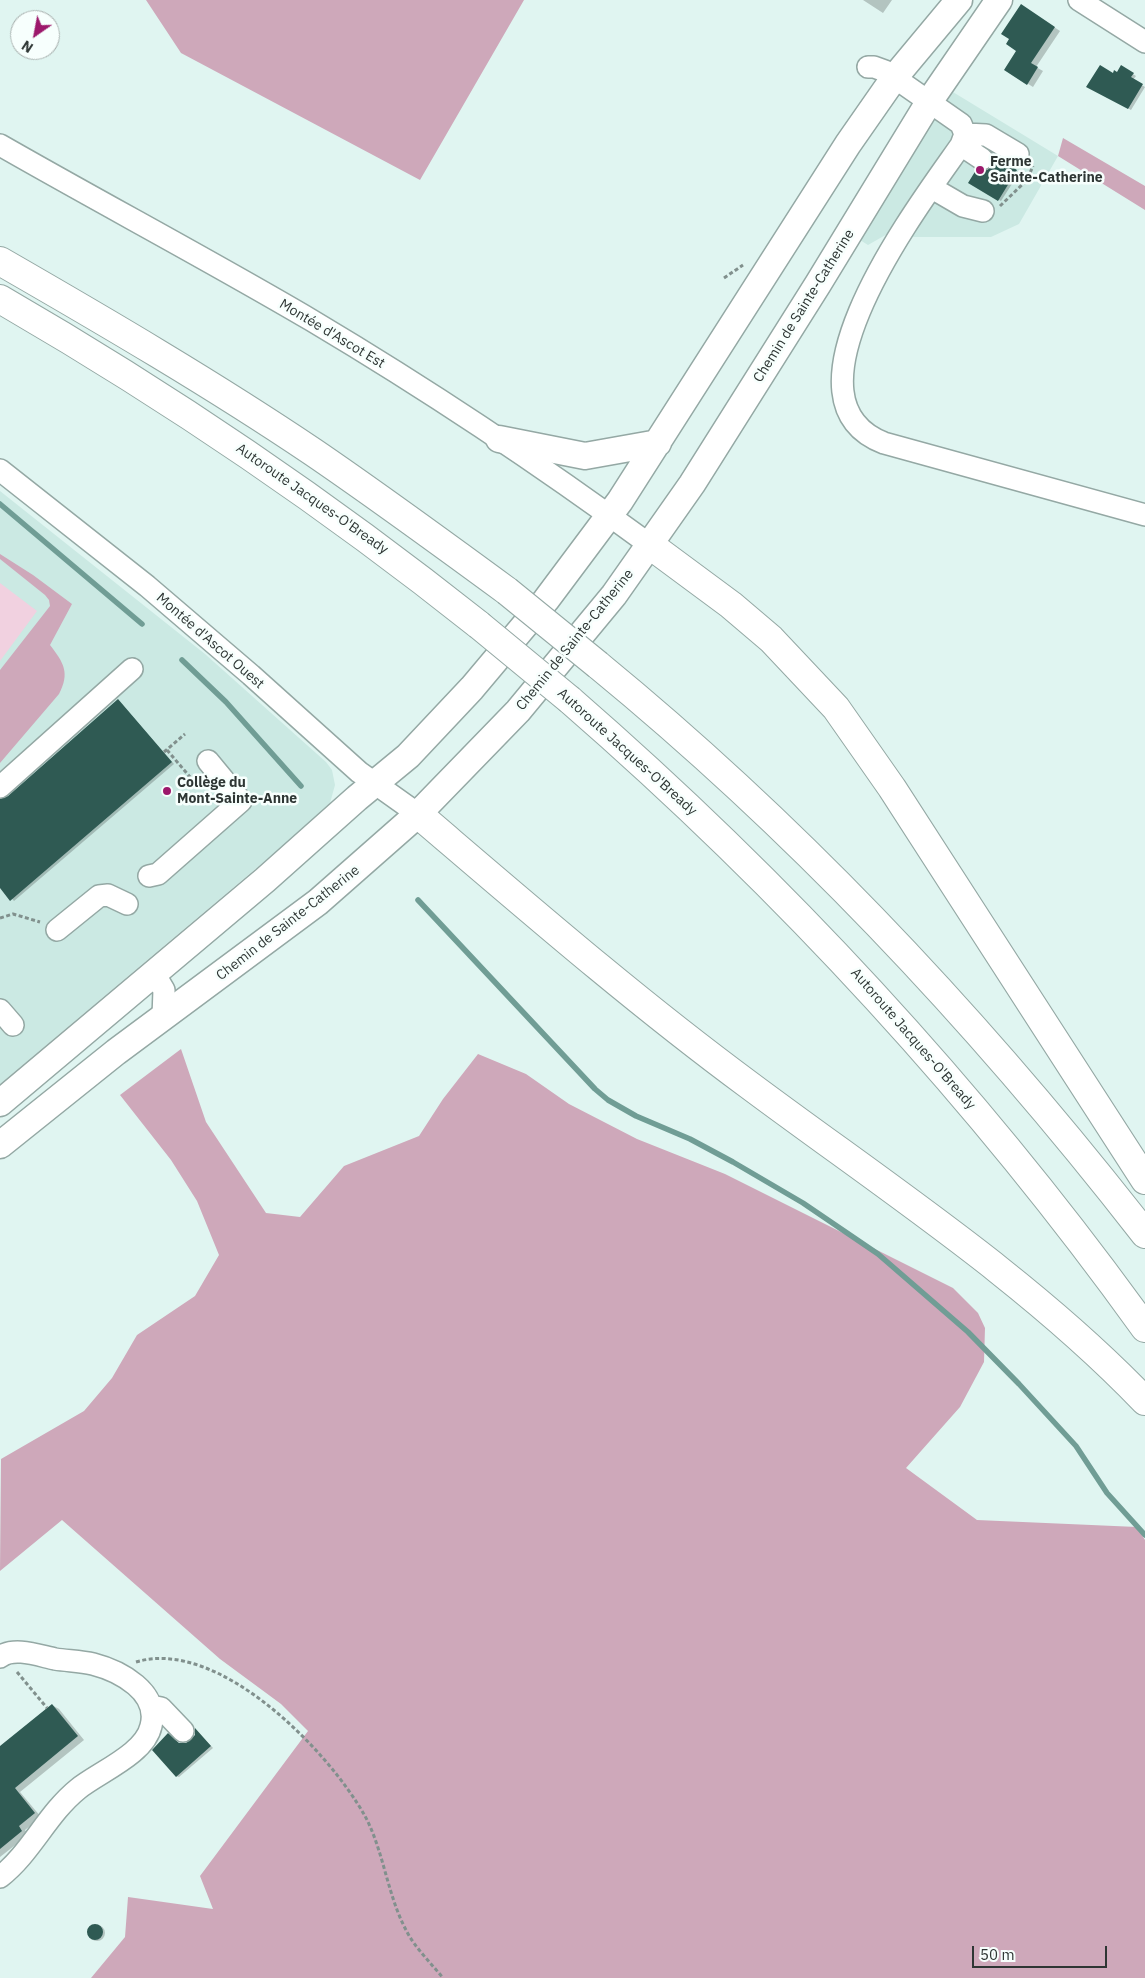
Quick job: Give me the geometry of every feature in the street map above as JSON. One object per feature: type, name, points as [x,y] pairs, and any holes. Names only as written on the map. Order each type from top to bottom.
[{"type":"highway","points":[[0,261],[160,355],[283,432],[373,493],[507,591],[680,735],[757,805],[898,945],[1040,1102],[1145,1234]]},
{"type":"highway","name":"Autoroute Jacques-O'Bready","points":[[0,299],[120,370],[244,450],[386,552],[570,700],[740,856],[808,924],[896,1018],[1031,1178],[1145,1328]]},
{"type":"highway","points":[[650,545],[764,633],[799,667],[836,708],[892,788],[1145,1180]]},
{"type":"highway","points":[[418,814],[548,927],[669,1025],[1031,1295],[1095,1351],[1145,1401]]},
{"type":"main road","points":[[0,1103],[408,756],[478,682],[546,600],[610,516],[837,162],[894,78],[959,0]]},
{"type":"main road","name":"Chemin de Sainte-Catherine","points":[[0,1145],[102,1063],[302,915],[418,814],[486,746],[548,676],[614,595],[650,545],[794,323],[929,102],[999,0]]},
{"type":"main road","points":[[499,439],[584,456],[658,443]]},
{"type":"street","points":[[1079,0],[1145,42]]},
{"type":"street","points":[[868,67],[879,68],[961,124],[963,139],[982,159]]},
{"type":"street","points":[[1018,154],[986,135],[963,139],[876,275],[864,301],[850,339],[844,364],[842,386],[845,408],[851,420],[865,434],[884,443],[1145,515]]},
{"type":"street","name":"Montée d'Ascot Est","points":[[0,145],[312,321],[499,439],[650,545]]},
{"type":"street","points":[[932,188],[963,206],[983,211]]},
{"type":"street","name":"Montée d'Ascot Ouest","points":[[0,470],[159,596],[359,772],[418,814]]},
{"type":"street","points":[[0,787],[132,669]]},
{"type":"street","points":[[149,876],[158,874],[241,801],[208,761]]},
{"type":"street","points":[[48,926],[99,896],[108,895],[127,904]]},
{"type":"street","points":[[154,973],[164,990],[163,1018]]},
{"type":"street","points":[[0,1657],[7,1653],[22,1653],[93,1664],[119,1674],[140,1689],[151,1706],[156,1734],[78,1789],[65,1801],[20,1858],[0,1877]]},
{"type":"street","points":[[151,1706],[161,1708],[183,1731]]},
{"type":"path","points":[[983,211],[1004,204],[1031,174],[1034,167],[1030,158],[1018,154]]},
{"type":"path","points":[[185,734],[165,751],[190,777]]},
{"type":"path","points":[[0,918],[13,914],[48,926]]},
{"type":"path","points":[[119,1674],[129,1665],[154,1658],[170,1658],[198,1664],[241,1687],[301,1735],[344,1785],[365,1816],[406,1931],[444,1978]]},
{"type":"path","points":[[21,1677],[47,1708]]},
{"type":"shaded area","points":[[146,0],[524,0],[420,180],[181,53]]},
{"type":"shaded area","points":[[948,89],[1058,156],[1019,224],[991,237],[909,237],[896,229],[868,245],[860,240]]},
{"type":"shaded area","points":[[1063,138],[1145,186],[1145,210],[1058,156]]},
{"type":"shaded area","name":"Collège du Mont-Sainte-Anne","points":[[0,491],[205,654],[326,762],[332,770],[335,785],[330,803],[304,828],[0,1084]]},
{"type":"shaded area","points":[[0,554],[33,575],[72,604],[50,645],[64,668],[64,680],[59,694],[0,763],[0,670],[50,606],[49,600],[45,595],[0,559]]},
{"type":"shaded area","points":[[0,583],[37,611],[0,661]]},
{"type":"shaded area","points":[[181,1049],[206,1122],[266,1213],[300,1217],[344,1166],[419,1136],[443,1099],[478,1054],[526,1074],[569,1104],[637,1139],[725,1174],[953,1288],[978,1313],[985,1328],[984,1362],[960,1407],[906,1468],[977,1520],[1137,1527],[1145,1540],[1145,1978],[91,1978],[125,1937],[128,1897],[213,1909],[200,1876],[308,1731],[281,1704],[220,1659],[62,1520],[0,1571],[1,1459],[84,1411],[112,1378],[137,1335],[195,1296],[219,1255],[197,1201],[171,1160],[120,1095]]},
{"type":"building","points":[[1021,4],[1055,27],[1031,63],[1038,67],[1027,85],[1004,70],[1016,51],[1006,44],[1009,39],[1001,34]]},
{"type":"building","points":[[1100,65],[1113,73],[1114,70],[1117,72],[1121,65],[1134,73],[1131,77],[1143,84],[1128,109],[1086,87]]},
{"type":"building","points":[[994,156],[1017,170],[998,201],[968,183],[976,170],[987,170],[992,166]]},
{"type":"building","points":[[118,699],[172,762],[10,901],[0,888],[0,799],[8,796]]},
{"type":"building","points":[[52,1704],[78,1736],[15,1788],[35,1813],[19,1826],[22,1831],[0,1849],[0,1746]]},
{"type":"building","points":[[195,1728],[211,1746],[176,1777],[152,1750],[168,1733],[179,1743],[186,1743],[195,1735]]},
{"type":"building","points":[[92,1924],[98,1924],[103,1929],[101,1938],[92,1940],[87,1935],[87,1929]]},
{"type":"waterway","points":[[0,504],[142,624]]},
{"type":"waterway","points":[[182,660],[226,702],[301,786]]},
{"type":"waterway","points":[[418,900],[595,1089],[608,1100],[636,1116],[690,1139],[803,1203],[878,1254],[968,1332],[1076,1446],[1107,1493],[1145,1535]]},
{"type":"place","name":"Ferme Sainte-Catherine","points":[[980,170]]},
{"type":"place","name":"Collège du Mont-Sainte-Anne","points":[[167,791]]}]
